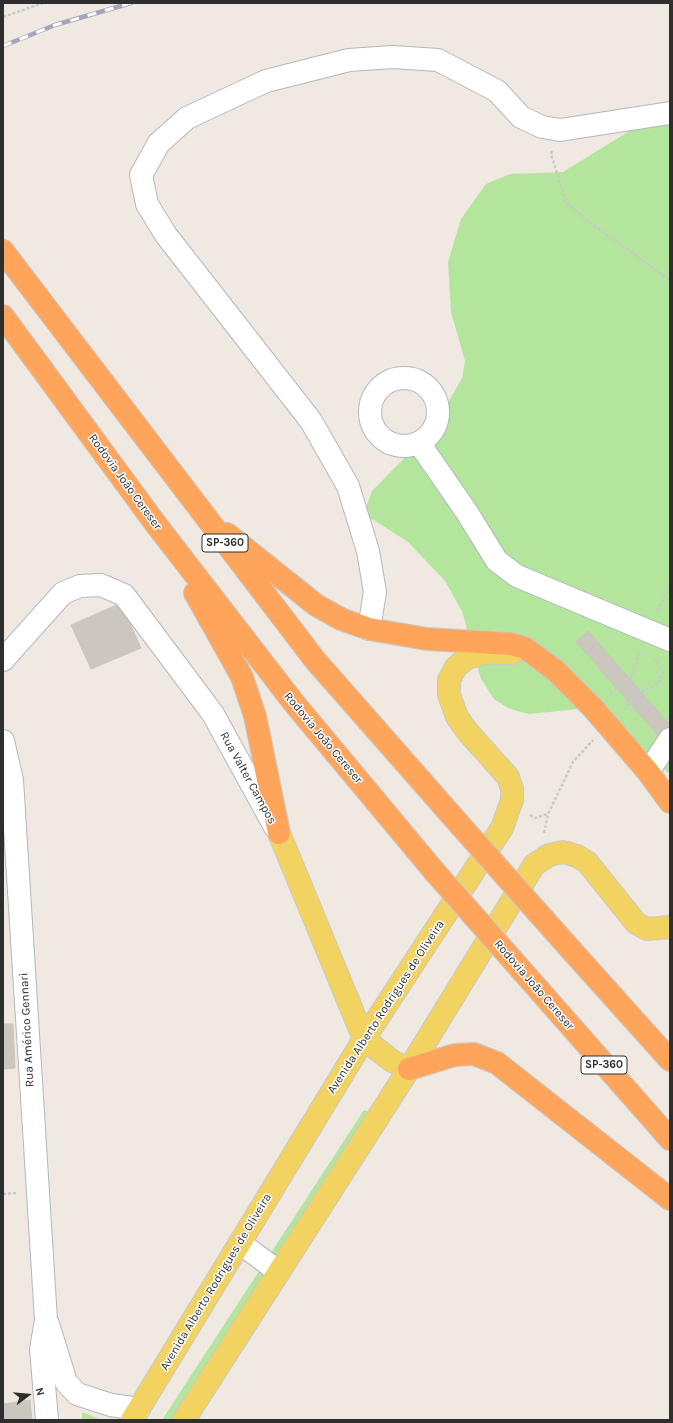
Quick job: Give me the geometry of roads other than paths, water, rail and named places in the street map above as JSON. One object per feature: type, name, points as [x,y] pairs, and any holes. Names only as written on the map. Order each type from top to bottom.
[{"type":"highway","name":"SP-360","points":[[3,251],[315,660],[670,1060]]},
{"type":"highway","name":"Rodovia João Cereser","points":[[3,316],[155,523],[294,703],[434,870],[670,1139]]},
{"type":"highway","points":[[209,522],[257,556],[316,605],[341,619],[369,629],[427,639],[511,644],[525,648],[556,671],[593,708],[648,772],[670,802]]},
{"type":"highway","points":[[155,523],[242,678],[255,716],[279,833]]},
{"type":"highway","points":[[409,1069],[455,1055],[474,1054],[497,1063],[670,1199]]},
{"type":"main road","name":"Avenida Alberto Rodrigues de Oliveira","points":[[135,1414],[364,1039],[502,828],[512,800],[512,789],[508,777],[467,731],[458,717],[449,695],[449,680],[456,667],[467,658],[482,653],[502,652],[539,657]]},
{"type":"main road","name":"Rua Valter Campos","points":[[279,833],[364,1039]]},
{"type":"main road","points":[[184,1420],[409,1069],[534,865],[549,855],[563,852],[577,856],[586,862],[636,924],[647,929],[670,927]]},
{"type":"main road","points":[[364,1039],[392,1061],[409,1069]]},
{"type":"street","points":[[369,629],[375,592],[368,551],[348,486],[310,421],[166,235],[147,204],[141,175],[159,143],[187,118],[266,81],[349,60],[393,57],[438,60],[497,91],[521,117],[542,127],[560,130],[670,113]]},
{"type":"street","points":[[419,443],[466,511],[497,561],[517,576],[660,636]]},
{"type":"street","name":"Rua Valter Campos","points":[[3,660],[63,593],[80,586],[101,585],[124,595],[213,714],[279,833]]},
{"type":"street","points":[[648,772],[670,739]]},
{"type":"street","name":"Rua Américo Gennari","points":[[3,740],[12,780],[46,1320],[41,1349],[47,1420]]},
{"type":"street","points":[[240,1243],[279,1272]]},
{"type":"street","name":"Rua Américo Gennari","points":[[46,1320],[66,1382],[77,1394],[135,1414]]},
{"type":"railway","points":[[3,46],[55,25],[131,3]]}]
